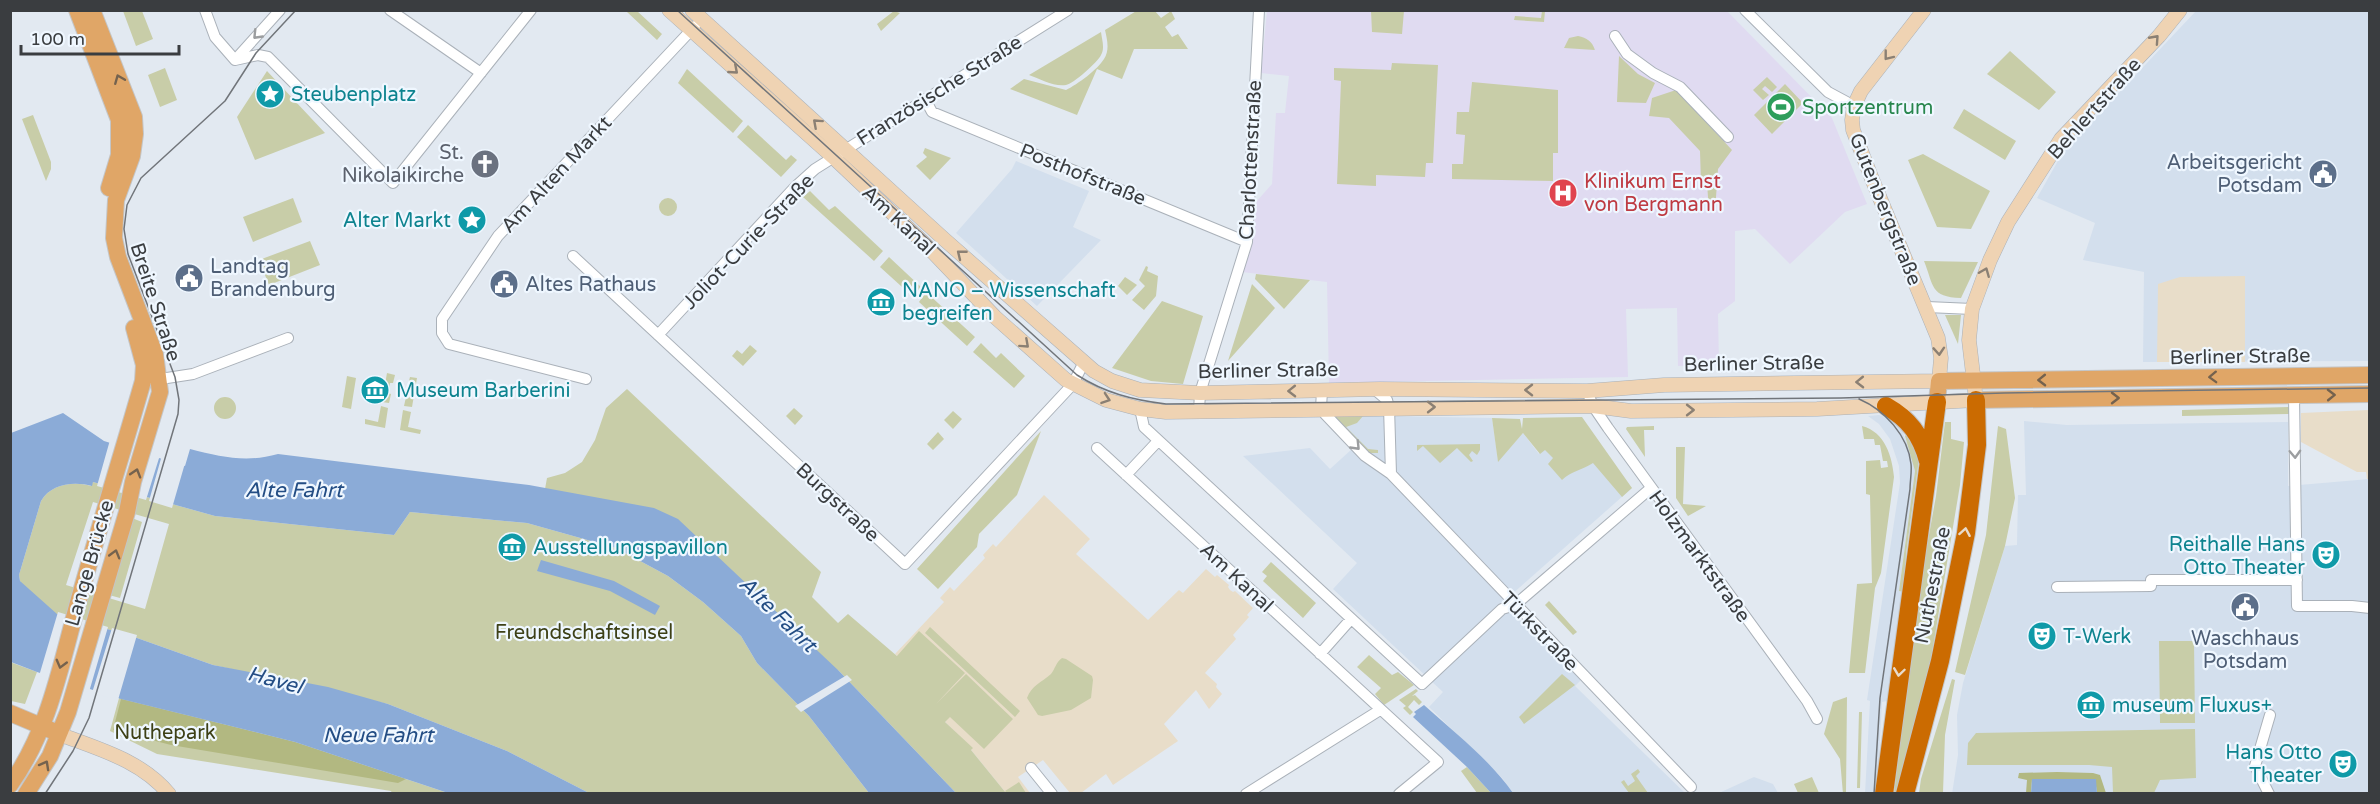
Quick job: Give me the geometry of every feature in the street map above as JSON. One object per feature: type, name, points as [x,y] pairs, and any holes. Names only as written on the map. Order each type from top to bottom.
[{"type":"highway","name":"Nuthestraße","points":[[1905,794],[1940,661],[1965,533],[1977,445],[1976,400]]},
{"type":"highway","name":"Nuthestraße","points":[[1884,794],[1937,402]]},
{"type":"highway","points":[[1886,406],[1898,412],[1912,426],[1922,443],[1929,466]]},
{"type":"main road","name":"Breite Straße","points":[[76,10],[119,120],[120,155],[108,191],[103,229],[110,266],[140,346],[147,385],[159,399],[147,435]]},
{"type":"main road","name":"Breite Straße","points":[[92,10],[134,117],[135,134],[132,156],[116,200],[114,238],[118,256],[155,354],[147,385],[129,430]]},
{"type":"main road","name":"Berliner Straße","points":[[1939,381],[2370,375]]},
{"type":"main road","name":"Nuthestraße","points":[[1937,402],[1939,381]]},
{"type":"main road","name":"Berliner Straße","points":[[1976,400],[2370,394]]},
{"type":"main road","name":"Lange Brücke","points":[[10,785],[33,749],[42,727],[129,430]]},
{"type":"main road","name":"Lange Brücke","points":[[26,794],[50,756],[71,703],[147,435]]},
{"type":"main road","points":[[16,715],[59,734]]},
{"type":"street","points":[[205,10],[215,37],[235,60]]},
{"type":"street","points":[[235,60],[280,10]]},
{"type":"street","points":[[390,10],[481,73]]},
{"type":"street","points":[[235,60],[258,55],[268,57],[393,183],[531,10]]},
{"type":"street","name":"Am Kanal","points":[[669,10],[690,31],[985,273],[1084,362],[1112,381],[1140,390]]},
{"type":"street","name":"Französische Straße","points":[[840,153],[1068,10]]},
{"type":"street","name":"Charlottenstraße","points":[[1199,411],[1200,393],[1247,242],[1259,10]]},
{"type":"street","name":"Gutenbergstraße","points":[[1745,10],[1828,92],[1854,106],[1853,130],[1938,338],[1941,358],[1939,381]]},
{"type":"street","points":[[1854,106],[1861,91],[1924,10]]},
{"type":"street","name":"Behlertstraße","points":[[1973,381],[1969,339],[1972,309],[1990,260],[2008,222],[2061,139],[2159,36],[2180,10]]},
{"type":"street","name":"Am Kanal","points":[[697,15],[840,153],[995,317],[1073,384],[1106,400],[1140,409]]},
{"type":"street","name":"Am Alten Markt","points":[[586,379],[449,344],[442,333],[442,319],[498,236],[690,31],[697,15]]},
{"type":"street","points":[[1615,36],[1627,54],[1653,73],[1680,87],[1728,137]]},
{"type":"street","name":"Posthofstraße","points":[[925,99],[932,112],[1247,242]]},
{"type":"street","name":"Joliot-Curie-Straße","points":[[658,335],[795,187],[840,153]]},
{"type":"street","name":"Burgstraße","points":[[573,256],[905,564],[1073,384],[1084,362]]},
{"type":"street","points":[[1927,308],[1972,309]]},
{"type":"street","points":[[147,385],[193,374],[288,338]]},
{"type":"street","name":"Berliner Straße","points":[[1140,390],[1200,393],[1374,390],[1587,391],[1664,385],[1939,381]]},
{"type":"street","name":"Nuthestraße","points":[[1973,381],[1976,400]]},
{"type":"street","points":[[1140,390],[1143,427],[1422,684],[1502,609],[1515,605],[1651,488]]},
{"type":"street","points":[[1374,390],[1387,400],[1389,407],[1391,474]]},
{"type":"street","points":[[1321,408],[1322,391]]},
{"type":"street","name":"Holzmarktstraße","points":[[1587,391],[1593,406],[1807,701],[1817,719]]},
{"type":"street","points":[[2294,396],[2297,606],[2370,608]]},
{"type":"street","name":"Berliner Straße","points":[[1140,409],[1166,412],[1389,407],[1593,406],[1631,411],[1817,409],[1976,400]]},
{"type":"street","name":"Türkstraße","points":[[1321,408],[1365,456],[1391,474],[1691,787]]},
{"type":"street","points":[[1126,475],[1158,441]]},
{"type":"street","name":"Am Kanal","points":[[1096,448],[1438,762],[1399,794]]},
{"type":"street","points":[[2057,587],[2151,586],[2151,580],[2297,580]]},
{"type":"street","points":[[1320,654],[1351,620]]},
{"type":"street","points":[[1246,794],[1258,790],[1380,710]]},
{"type":"street","points":[[2269,794],[2255,766],[2270,715]]},
{"type":"street","points":[[59,734],[133,763],[152,776],[169,794]]},
{"type":"street","points":[[1031,768],[1052,794]]},
{"type":"shaded area","name":"Klinikum Ernst von Bergmann","points":[[1267,11],[1727,11],[1832,118],[1867,204],[1845,212],[1790,264],[1755,229],[1735,231],[1735,301],[1718,314],[1719,365],[1678,366],[1677,308],[1626,309],[1628,377],[1329,383],[1327,282],[1242,272],[1253,235],[1256,202],[1272,184],[1276,113],[1285,113],[1289,76],[1261,73]]},
{"type":"shaded area","points":[[2196,11],[2369,11],[2369,361],[2143,362],[2144,272],[2083,260],[2095,223],[2037,198],[2063,152]]},
{"type":"shaded area","points":[[1016,161],[1089,191],[1073,227],[1101,240],[1037,306],[956,233],[1012,169]]},
{"type":"shaded area","points":[[2245,276],[2245,362],[2157,362],[2158,284],[2180,277]]},
{"type":"shaded area","points":[[2369,410],[2369,479],[2367,479],[2366,472],[2357,472],[2301,442],[2301,413]]},
{"type":"shaded area","points":[[1333,415],[1492,418],[1498,461],[1523,433],[1539,454],[1552,432],[1632,488],[1502,603],[1581,680],[1575,686],[1685,793],[1513,793],[1502,778],[1429,707],[1443,692],[1333,589],[1357,563],[1243,456],[1310,448],[1330,469],[1352,449]]},
{"type":"shaded area","points":[[1879,415],[1893,419],[1902,430],[1915,471],[1899,591],[1904,592],[1887,701],[1882,702],[1877,793],[1865,794],[1870,701],[1867,700],[1900,483],[1899,466],[1890,439],[1879,424],[1868,416]]},
{"type":"shaded area","points":[[2024,421],[2067,425],[2288,422],[2288,486],[2369,479],[2369,793],[2097,793],[2096,780],[2032,779],[2031,793],[1952,794],[1958,755],[1957,715],[1963,683],[2005,546],[2017,545],[2018,495],[2026,495]]},
{"type":"shaded area","points":[[1044,495],[1090,539],[1076,554],[1148,620],[1179,590],[1183,593],[1206,569],[1215,577],[1217,575],[1229,585],[1230,590],[1235,591],[1253,608],[1247,615],[1249,617],[1233,635],[1236,639],[1205,673],[1217,684],[1216,687],[1222,694],[1209,709],[1196,690],[1164,724],[1178,741],[1113,785],[1106,774],[1081,793],[1070,793],[1043,760],[1018,777],[1030,793],[1006,793],[971,750],[972,748],[945,722],[949,717],[935,704],[941,696],[895,654],[944,602],[940,598],[950,587],[954,591],[985,558],[983,555],[993,544],[996,547]]},
{"type":"shaded area","points":[[1754,777],[1773,784],[1778,793],[1719,793]]},
{"type":"green space","points":[[1138,10],[1155,11],[1161,18],[1171,11],[1175,19],[1165,27],[1172,37],[1178,34],[1188,49],[1134,49],[1122,79],[1097,69],[1077,115],[1010,89],[1024,79],[1066,90],[1071,87],[1092,72],[1106,56],[1105,30]]},
{"type":"green space","points":[[123,11],[142,11],[153,39],[136,46]]},
{"type":"green space","points":[[628,11],[637,11],[662,34],[657,40]]},
{"type":"green space","points":[[894,11],[900,13],[881,31],[877,24]]},
{"type":"green space","points":[[1371,11],[1404,11],[1402,34],[1372,32]]},
{"type":"green space","points":[[1542,11],[1545,11],[1544,22],[1514,20],[1515,16],[1541,18]]},
{"type":"green space","points":[[1101,32],[1103,47],[1101,55],[1069,84],[1057,85],[1029,75]]},
{"type":"green space","points":[[1578,36],[1589,40],[1595,50],[1564,48],[1569,38]]},
{"type":"green space","points":[[2010,51],[2056,92],[2039,110],[1987,74]]},
{"type":"green space","points":[[1619,56],[1638,74],[1655,83],[1646,103],[1617,102]]},
{"type":"green space","points":[[1392,63],[1438,65],[1433,163],[1426,163],[1425,177],[1376,175],[1376,186],[1337,184],[1341,81],[1334,80],[1334,68],[1391,70]]},
{"type":"green space","points":[[165,68],[177,100],[160,107],[148,75]]},
{"type":"green space","points":[[687,69],[743,121],[733,133],[678,83]]},
{"type":"green space","name":"Steubenplatz","points":[[267,71],[325,133],[255,160],[237,117]]},
{"type":"green space","points":[[1767,77],[1777,87],[1772,92],[1765,86],[1762,89],[1769,95],[1763,100],[1753,90]]},
{"type":"green space","points":[[1472,82],[1558,90],[1558,153],[1553,153],[1553,181],[1452,179],[1452,164],[1463,164],[1465,135],[1456,134],[1457,112],[1469,112]]},
{"type":"green space","name":"Sportzentrum","points":[[1785,84],[1803,103],[1772,134],[1754,115]]},
{"type":"green space","points":[[1676,90],[1732,150],[1718,169],[1715,211],[1709,211],[1707,183],[1701,183],[1700,151],[1669,118],[1649,116],[1652,98]]},
{"type":"green space","points":[[1964,109],[2016,141],[2005,160],[1953,128]]},
{"type":"green space","points":[[33,115],[51,162],[46,181],[22,119]]},
{"type":"green space","points":[[748,125],[786,160],[791,155],[797,160],[781,177],[737,137]]},
{"type":"green space","points":[[925,148],[951,158],[930,180],[916,166],[927,157],[923,153]]},
{"type":"green space","points":[[1923,154],[1990,191],[1971,229],[1937,227],[1908,160]]},
{"type":"green space","points":[[810,191],[829,210],[835,206],[883,251],[874,261],[803,197]]},
{"type":"green space","points":[[293,198],[302,222],[253,242],[243,217]]},
{"type":"green space","points":[[664,198],[672,198],[677,203],[675,214],[664,216],[659,211],[659,203]]},
{"type":"green space","points":[[310,241],[320,265],[269,285],[259,260]]},
{"type":"green space","points":[[889,257],[921,287],[912,296],[880,267]]},
{"type":"green space","points":[[1924,261],[1978,262],[1961,298],[1938,292]]},
{"type":"green space","points":[[1146,266],[1147,271],[1158,276],[1156,296],[1144,310],[1132,300],[1145,286],[1139,280]]},
{"type":"green space","points":[[1256,274],[1310,280],[1284,309],[1255,279]]},
{"type":"green space","points":[[1125,277],[1137,285],[1127,295],[1118,286]]},
{"type":"green space","points":[[1252,284],[1275,308],[1228,361]]},
{"type":"green space","points":[[926,292],[975,337],[967,346],[919,302]]},
{"type":"green space","points":[[1162,301],[1203,316],[1183,384],[1151,381],[1112,368]]},
{"type":"green space","points":[[1945,315],[1961,315],[1958,344]]},
{"type":"green space","points":[[981,343],[996,358],[1001,353],[1025,376],[1014,388],[973,352]]},
{"type":"green space","points":[[750,345],[757,351],[743,366],[732,356],[737,350],[742,354]]},
{"type":"green space","points":[[387,373],[395,375],[393,383],[390,383],[389,403],[382,402]]},
{"type":"green space","points":[[347,376],[356,378],[351,409],[342,407]]},
{"type":"green space","points":[[410,377],[417,378],[412,407],[404,406],[406,397],[409,397]]},
{"type":"green space","points":[[627,389],[821,572],[812,597],[838,623],[848,614],[897,656],[919,631],[965,673],[936,704],[966,674],[1013,719],[984,749],[950,717],[945,722],[973,748],[971,750],[1006,793],[956,793],[839,671],[545,489],[547,478],[565,473],[582,462],[595,440],[606,408]]},
{"type":"green space","points":[[225,397],[233,400],[236,408],[233,416],[225,419],[217,416],[214,408],[217,400]]},
{"type":"green space","points":[[381,406],[388,408],[385,428],[365,424],[365,419],[378,422]]},
{"type":"green space","points":[[2289,407],[2290,414],[2182,416],[2182,410]]},
{"type":"green space","points":[[794,408],[803,416],[795,425],[786,416]]},
{"type":"green space","points":[[403,410],[411,412],[408,427],[421,430],[420,434],[400,430]]},
{"type":"green space","points":[[953,411],[962,419],[953,429],[944,420]]},
{"type":"green space","points":[[1333,415],[1363,416],[1357,423],[1346,427],[1368,449],[1378,450],[1378,453],[1368,453]]},
{"type":"green space","points":[[1582,417],[1632,488],[1622,497],[1593,463],[1562,480],[1548,464],[1553,458],[1545,450],[1540,454],[1523,433],[1498,462],[1492,418],[1520,419],[1522,429],[1523,418]]},
{"type":"green space","points":[[1945,422],[1951,422],[1951,439],[1964,442],[1960,485],[1931,659],[1894,794],[1916,607],[1936,496]]},
{"type":"green space","points":[[1654,426],[1654,430],[1644,430],[1645,457],[1626,429],[1627,427]]},
{"type":"green space","points":[[1862,426],[1870,429],[1882,439],[1889,453],[1894,477],[1881,573],[1875,588],[1865,673],[1849,673],[1857,584],[1872,583],[1870,495],[1866,494],[1866,461],[1880,460],[1881,468],[1888,467],[1887,461],[1883,461],[1880,445],[1875,445],[1874,439],[1864,439]]},
{"type":"green space","points":[[1998,426],[2006,429],[2015,498],[2005,546],[1965,675],[1955,672],[1986,535]]},
{"type":"green space","points":[[1041,431],[1017,495],[979,534],[977,547],[938,589],[917,569]]},
{"type":"green space","points":[[1911,431],[1919,459],[1906,554],[1904,592],[1899,591],[1915,471],[1905,436]]},
{"type":"green space","points":[[938,432],[944,439],[933,450],[927,444]]},
{"type":"green space","points":[[1480,444],[1477,455],[1472,451],[1469,455],[1473,461],[1471,462],[1457,448],[1440,463],[1423,446],[1417,451],[1417,445]]},
{"type":"green space","points":[[1676,447],[1685,447],[1683,504],[1706,506],[1688,516],[1676,498]]},
{"type":"green space","name":"Freundschaftsinsel","points":[[93,482],[215,516],[394,535],[410,512],[527,523],[616,548],[668,576],[703,602],[741,636],[757,663],[809,716],[869,793],[589,793],[507,751],[388,704],[213,665],[137,638],[56,614],[23,586],[19,575],[41,501],[45,495],[63,485],[91,486]],"holes":[[[93,502],[169,524],[145,609],[66,585]]]},
{"type":"green space","points":[[132,518],[142,522],[120,598],[109,595]]},
{"type":"green space","points":[[1271,562],[1316,603],[1303,618],[1263,581],[1267,576],[1262,572]]},
{"type":"green space","points":[[1549,601],[1577,632],[1573,635],[1545,605]]},
{"type":"green space","points":[[930,627],[1020,711],[1015,717],[925,633]]},
{"type":"green space","points":[[2159,641],[2194,641],[2195,723],[2160,723]]},
{"type":"green space","points":[[1369,655],[1392,675],[1398,672],[1414,685],[1384,705],[1375,694],[1381,688],[1357,667]]},
{"type":"green space","points":[[1062,658],[1092,676],[1091,698],[1071,710],[1038,715],[1027,698],[1034,687],[1051,674]]},
{"type":"green space","points":[[10,662],[37,672],[25,704],[11,701]]},
{"type":"green space","points":[[1562,674],[1575,685],[1524,724],[1519,717]]},
{"type":"green space","points":[[1952,679],[1955,680],[1945,735],[1943,793],[1919,793],[1921,779]]},
{"type":"green space","points":[[1416,689],[1418,691],[1412,696],[1415,695],[1422,702],[1419,705],[1414,700],[1408,707],[1413,712],[1410,715],[1403,708],[1406,706],[1399,700]]},
{"type":"green space","points":[[1847,697],[1846,793],[1843,794],[1840,759],[1824,734],[1833,702]]},
{"type":"green space","name":"Nuthepark","points":[[119,698],[295,742],[448,793],[392,793],[391,791],[157,754],[110,731]]},
{"type":"green space","name":"Nuthepark","points":[[121,699],[295,742],[406,779],[398,783],[171,745],[113,730]]},
{"type":"green space","points":[[1859,712],[1862,712],[1860,788],[1857,788]]},
{"type":"green space","points":[[2195,729],[2196,778],[2160,780],[2154,793],[2113,793],[2112,767],[1967,765],[1968,743],[1976,733]]},
{"type":"green space","points":[[1467,767],[1491,793],[1477,793],[1461,771]]},
{"type":"green space","points":[[1638,769],[1640,772],[1636,776],[1648,793],[1629,793],[1621,782],[1624,780],[1628,786],[1635,781],[1631,774]]},
{"type":"green space","points":[[2057,772],[2100,775],[2106,793],[2097,793],[2095,779],[2032,779],[2031,793],[2026,793],[2027,780],[2018,778],[2019,773]]},
{"type":"green space","points":[[1812,777],[1819,793],[1798,793],[1794,784]]},
{"type":"green space","points":[[1019,782],[1026,793],[1007,793],[1005,791]]},
{"type":"water","points":[[63,413],[104,441],[185,466],[190,449],[245,458],[278,454],[529,485],[654,508],[678,519],[839,671],[956,793],[869,793],[809,716],[757,663],[741,636],[703,602],[668,576],[616,548],[527,523],[410,512],[394,535],[215,516],[93,482],[92,486],[70,484],[57,487],[45,495],[41,501],[19,575],[20,581],[57,614],[137,638],[213,665],[328,687],[388,704],[507,751],[589,793],[448,793],[295,742],[121,699],[11,662],[11,433]]},
{"type":"water","points":[[541,560],[614,581],[660,606],[655,615],[610,591],[537,571]]},
{"type":"water","points":[[1424,705],[1482,758],[1513,793],[1491,793],[1467,767],[1413,717],[1416,714],[1414,712]]},
{"type":"water","points":[[2032,779],[2096,779],[2097,793],[2031,793]]},
{"type":"pier","points":[[110,440],[160,455],[146,500],[97,486]]},
{"type":"pier","points":[[190,446],[172,508],[149,501],[162,455],[183,462],[187,448]]},
{"type":"pier","points":[[58,612],[108,627],[89,692],[39,676]]},
{"type":"pier","points":[[112,628],[137,635],[118,700],[92,693]]},
{"type":"pier","points":[[847,675],[852,680],[801,712],[795,706]]},
{"type":"tram line","points":[[45,794],[73,751],[89,718],[178,414],[179,400],[175,377],[128,254],[124,229],[127,205],[141,178],[225,101],[256,53],[296,10]]},
{"type":"tram line","points":[[677,10],[1077,375],[1098,387],[1131,398],[1166,404],[1841,398],[2004,393],[2370,388]]},
{"type":"tram line","points":[[1859,399],[1878,410],[1894,425],[1905,444],[1911,467],[1910,489],[1880,698],[1874,794]]},
{"type":"place","name":"Steubenplatz","points":[[270,94]]},
{"type":"place","name":"Sportzentrum","points":[[1781,107]]},
{"type":"place","name":"St. Nikolaikirche","points":[[485,164]]},
{"type":"place","name":"Arbeitsgericht Potsdam","points":[[2323,174]]},
{"type":"place","name":"Klinikum Ernst von Bergmann","points":[[1563,193]]},
{"type":"place","name":"Alter Markt","points":[[472,220]]},
{"type":"place","name":"Landtag Brandenburg","points":[[189,278]]},
{"type":"place","name":"Altes Rathaus","points":[[504,284]]},
{"type":"place","name":"NANO – Wissenschaft begreifen","points":[[881,302]]},
{"type":"place","name":"Museum Barberini","points":[[375,390]]},
{"type":"place","name":"Ausstellungspavillon","points":[[512,547]]},
{"type":"place","name":"Reithalle Hans Otto Theater","points":[[2326,555]]},
{"type":"place","name":"Waschhaus Potsdam","points":[[2245,607]]},
{"type":"place","name":"T-Werk","points":[[2042,636]]},
{"type":"place","name":"museum Fluxus+","points":[[2091,705]]},
{"type":"place","name":"Hans Otto Theater","points":[[2343,764]]},
{"type":"water label","name":"Alte Fahrt","points":[[294,490]]},
{"type":"water label","name":"Alte Fahrt","points":[[778,614]]},
{"type":"water label","name":"Havel","points":[[275,680]]},
{"type":"water label","name":"Neue Fahrt","points":[[378,735]]}]
